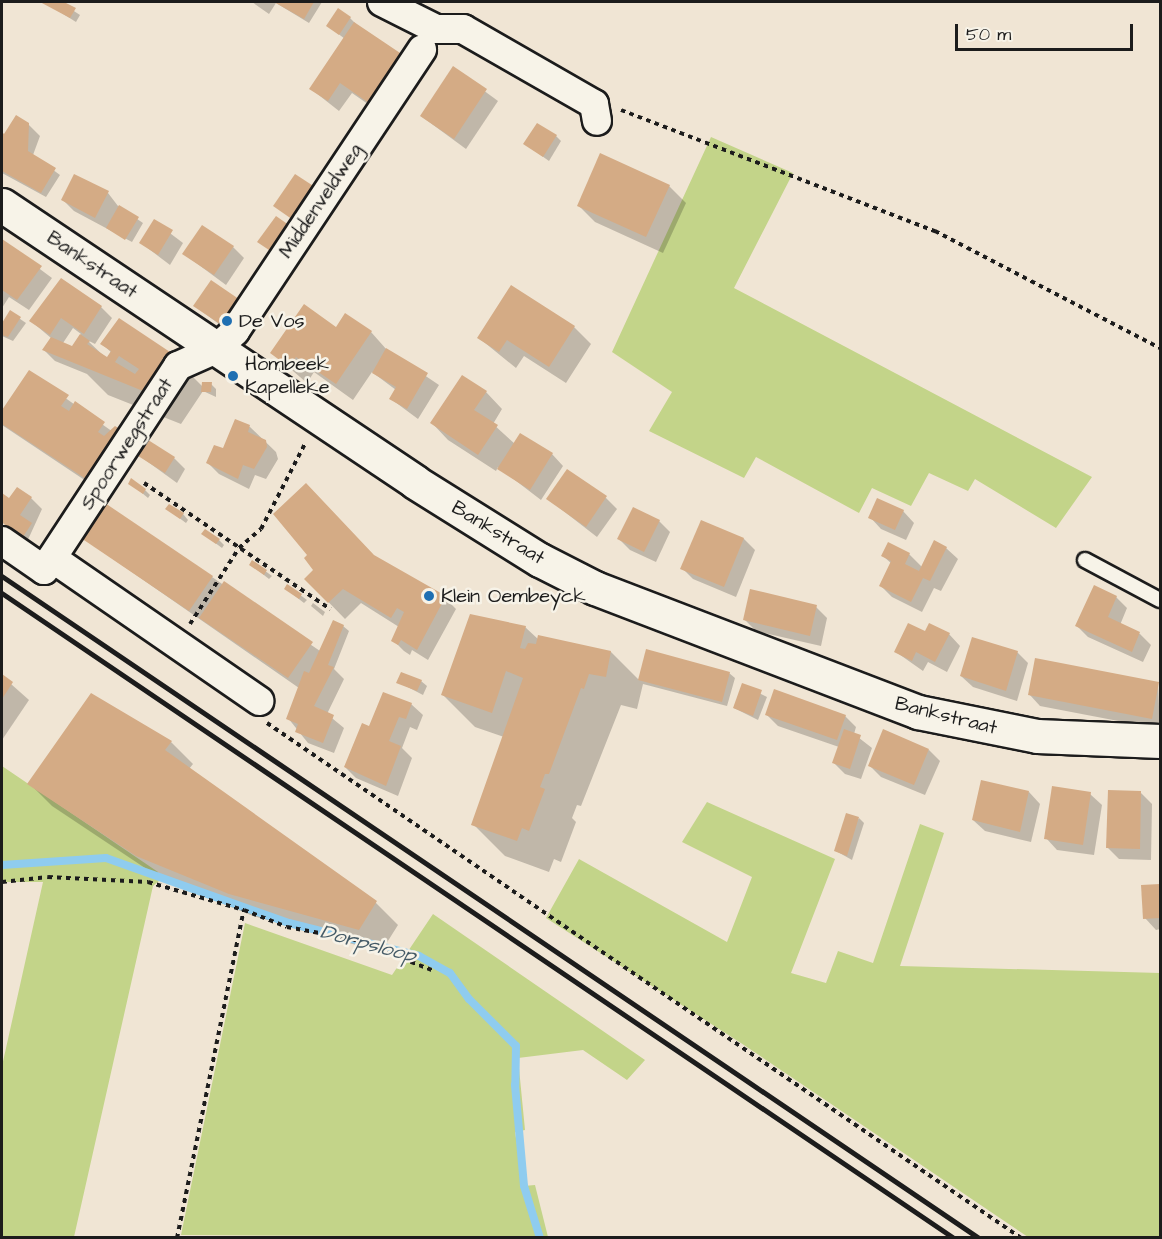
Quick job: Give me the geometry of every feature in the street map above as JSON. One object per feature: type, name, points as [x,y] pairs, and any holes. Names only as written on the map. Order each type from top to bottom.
[{"type":"street","points":[[382,2],[436,29],[463,29],[574,92],[608,115]]},
{"type":"street","name":"Middenveldweg","points":[[216,349],[235,331],[422,50]]},
{"type":"street","name":"Bankstraat","points":[[2,205],[318,417],[540,560],[595,588],[818,676],[918,712],[1037,736],[1161,741]]},
{"type":"street","name":"Spoorwegstraat","points":[[52,558],[178,366],[216,349]]},
{"type":"street","points":[[2,541],[44,570],[52,558],[180,646],[260,710]]},
{"type":"lane","points":[[1085,560],[1161,600]]},
{"type":"path","points":[[608,115],[935,231],[1161,348]]},
{"type":"path","points":[[180,646],[194,615],[239,548],[261,529],[318,417]]},
{"type":"path","points":[[144,483],[330,609]]},
{"type":"path","points":[[260,710],[1021,1238]]},
{"type":"path","points":[[2,882],[48,877],[148,882],[244,910],[287,927],[352,939],[434,971]]},
{"type":"path","points":[[177,1238],[244,910]]},
{"type":"green space","points":[[711,137],[793,173],[734,288],[1092,477],[1056,528],[975,479],[968,491],[929,473],[911,506],[872,488],[859,513],[756,457],[744,478],[649,431],[672,392],[612,352]]},
{"type":"green space","points":[[2,766],[158,872],[159,881],[153,886],[74,1237],[2,1237],[2,1066],[43,882],[2,882]]},
{"type":"green space","points":[[707,802],[835,859],[791,973],[826,983],[838,951],[873,963],[920,824],[944,833],[900,966],[1160,973],[1160,1237],[1028,1237],[744,1045],[546,918],[579,859],[727,942],[752,877],[682,842]]},
{"type":"green space","points":[[433,914],[645,1060],[627,1080],[583,1050],[518,1058],[525,1130],[515,1132],[524,1186],[535,1185],[548,1237],[181,1235],[245,923],[392,975]]},
{"type":"building","points":[[40,2],[64,2],[76,8],[70,18]]},
{"type":"building","points":[[274,2],[314,2],[304,19]]},
{"type":"building","points":[[338,8],[351,17],[339,35],[326,26]]},
{"type":"building","points":[[354,22],[409,59],[376,108],[340,83],[328,101],[309,89]]},
{"type":"building","points":[[453,66],[487,89],[454,139],[420,116]]},
{"type":"building","points":[[16,115],[29,123],[28,151],[56,168],[41,193],[2,171],[2,132],[4,134]]},
{"type":"building","points":[[537,123],[557,135],[543,157],[523,144]]},
{"type":"building","points":[[600,153],[670,185],[646,237],[577,206]]},
{"type":"building","points":[[74,174],[109,191],[95,218],[61,200]]},
{"type":"building","points":[[295,174],[318,189],[296,222],[273,206]]},
{"type":"building","points":[[119,205],[139,217],[125,240],[106,228]]},
{"type":"building","points":[[276,216],[296,230],[278,256],[257,242]]},
{"type":"building","points":[[154,219],[173,230],[158,255],[139,243]]},
{"type":"building","points":[[202,225],[234,246],[214,275],[182,254]]},
{"type":"building","points":[[2,239],[42,266],[17,300],[2,290]]},
{"type":"building","points":[[61,278],[102,306],[84,334],[61,318],[50,335],[29,321]]},
{"type":"building","points":[[211,280],[249,306],[232,332],[193,306]]},
{"type":"building","points":[[511,285],[575,326],[549,367],[507,340],[499,352],[477,338]]},
{"type":"building","points":[[304,304],[336,327],[345,313],[372,331],[336,384],[296,357],[289,367],[270,353]]},
{"type":"building","points":[[10,310],[21,317],[8,337],[2,335],[2,323]]},
{"type":"building","points":[[119,318],[170,352],[171,359],[148,393],[42,350],[51,337],[72,346],[80,334],[90,341],[87,344],[107,357],[111,351],[100,344]],"holes":[[[119,356],[139,369],[135,374],[115,362]]]},
{"type":"building","points":[[386,348],[428,373],[407,409],[389,399],[396,387],[372,373]]},
{"type":"building","points":[[29,370],[69,395],[61,406],[69,411],[75,401],[105,422],[98,432],[104,436],[115,426],[123,431],[89,481],[2,424],[2,410]]},
{"type":"building","points":[[462,375],[487,391],[474,410],[498,425],[478,455],[430,423]]},
{"type":"building","points":[[202,382],[212,382],[211,392],[201,392]]},
{"type":"building","points":[[235,419],[250,425],[248,432],[266,440],[267,447],[254,469],[243,465],[238,479],[206,463],[214,445],[223,448]]},
{"type":"building","points":[[520,433],[553,453],[530,490],[497,469]]},
{"type":"building","points":[[145,438],[175,457],[165,473],[135,454]]},
{"type":"building","points":[[567,469],[607,496],[586,527],[546,499]]},
{"type":"building","points":[[131,478],[146,489],[143,494],[128,484]]},
{"type":"building","points":[[306,483],[374,555],[446,596],[417,650],[401,640],[398,645],[391,641],[404,612],[397,608],[391,618],[343,589],[328,603],[304,579],[313,570],[304,558],[307,555],[273,514]]},
{"type":"building","points":[[17,487],[32,497],[20,515],[32,523],[21,540],[2,522],[2,493],[9,498]]},
{"type":"building","points":[[877,498],[904,510],[895,530],[868,518]]},
{"type":"building","points":[[102,501],[213,576],[189,611],[78,536]]},
{"type":"building","points":[[169,504],[184,513],[180,519],[165,509]]},
{"type":"building","points":[[633,507],[660,520],[644,552],[617,539]]},
{"type":"building","points":[[701,520],[744,538],[724,587],[680,569]]},
{"type":"building","points":[[205,529],[220,539],[216,544],[201,534]]},
{"type":"building","points":[[934,540],[947,547],[930,581],[923,578],[911,602],[879,586],[891,561],[881,556],[888,542],[910,553],[905,564],[919,571]]},
{"type":"building","points":[[252,560],[267,570],[264,575],[249,565]]},
{"type":"building","points":[[224,581],[313,642],[288,678],[199,618]]},
{"type":"building","points":[[287,584],[302,594],[299,599],[284,589]]},
{"type":"building","points":[[1094,585],[1117,596],[1108,617],[1140,632],[1132,652],[1075,626]]},
{"type":"building","points":[[750,589],[817,605],[810,636],[743,620]]},
{"type":"building","points":[[470,614],[526,626],[520,648],[525,649],[528,643],[536,644],[538,635],[611,651],[606,677],[589,674],[584,689],[581,688],[549,774],[545,774],[540,787],[545,789],[529,831],[522,828],[517,841],[471,825],[523,678],[506,671],[492,713],[441,695]]},
{"type":"building","points":[[333,620],[344,625],[328,665],[334,667],[314,706],[334,715],[323,743],[295,732],[298,724],[286,719],[304,671],[309,673]]},
{"type":"building","points":[[908,623],[925,631],[929,623],[950,633],[935,662],[916,652],[912,661],[894,652]]},
{"type":"building","points":[[972,637],[1018,651],[1006,691],[960,676]]},
{"type":"building","points":[[646,649],[730,672],[722,702],[638,680]]},
{"type":"building","points":[[1035,658],[1159,682],[1152,719],[1028,695]]},
{"type":"building","points":[[401,672],[422,680],[417,691],[396,683]]},
{"type":"building","points":[[2,674],[13,682],[2,699]]},
{"type":"building","points":[[742,683],[762,690],[753,716],[733,708]]},
{"type":"building","points":[[774,689],[846,715],[837,740],[765,715]]},
{"type":"building","points":[[383,692],[412,703],[406,719],[399,717],[389,741],[401,746],[386,786],[344,767],[362,723],[369,726]]},
{"type":"building","points":[[91,693],[172,741],[165,750],[377,901],[359,930],[229,894],[136,856],[27,784]]},
{"type":"building","points":[[844,729],[861,735],[850,769],[832,763]]},
{"type":"building","points":[[883,729],[929,749],[914,785],[868,766]]},
{"type":"building","points":[[981,780],[1029,791],[1020,832],[972,820]]},
{"type":"building","points":[[1052,786],[1091,792],[1083,845],[1044,839]]},
{"type":"building","points":[[1108,790],[1141,791],[1140,849],[1106,848]]},
{"type":"building","points":[[846,813],[859,817],[847,856],[834,851]]},
{"type":"building","points":[[1160,884],[1160,918],[1143,919],[1141,885]]},
{"type":"waterway","name":"Dorpsloop","points":[[2,865],[106,858],[289,923],[419,956],[450,973],[469,999],[516,1046],[515,1085],[524,1186],[540,1238]]},
{"type":"railway","points":[[2,576],[979,1238]]},
{"type":"railway","points":[[2,593],[954,1238]]},
{"type":"place","name":"De Vos","points":[[227,321]]},
{"type":"place","name":"Hombeek Kapelleke","points":[[233,376]]},
{"type":"place","name":"Klein Oembeyck","points":[[429,596]]}]
